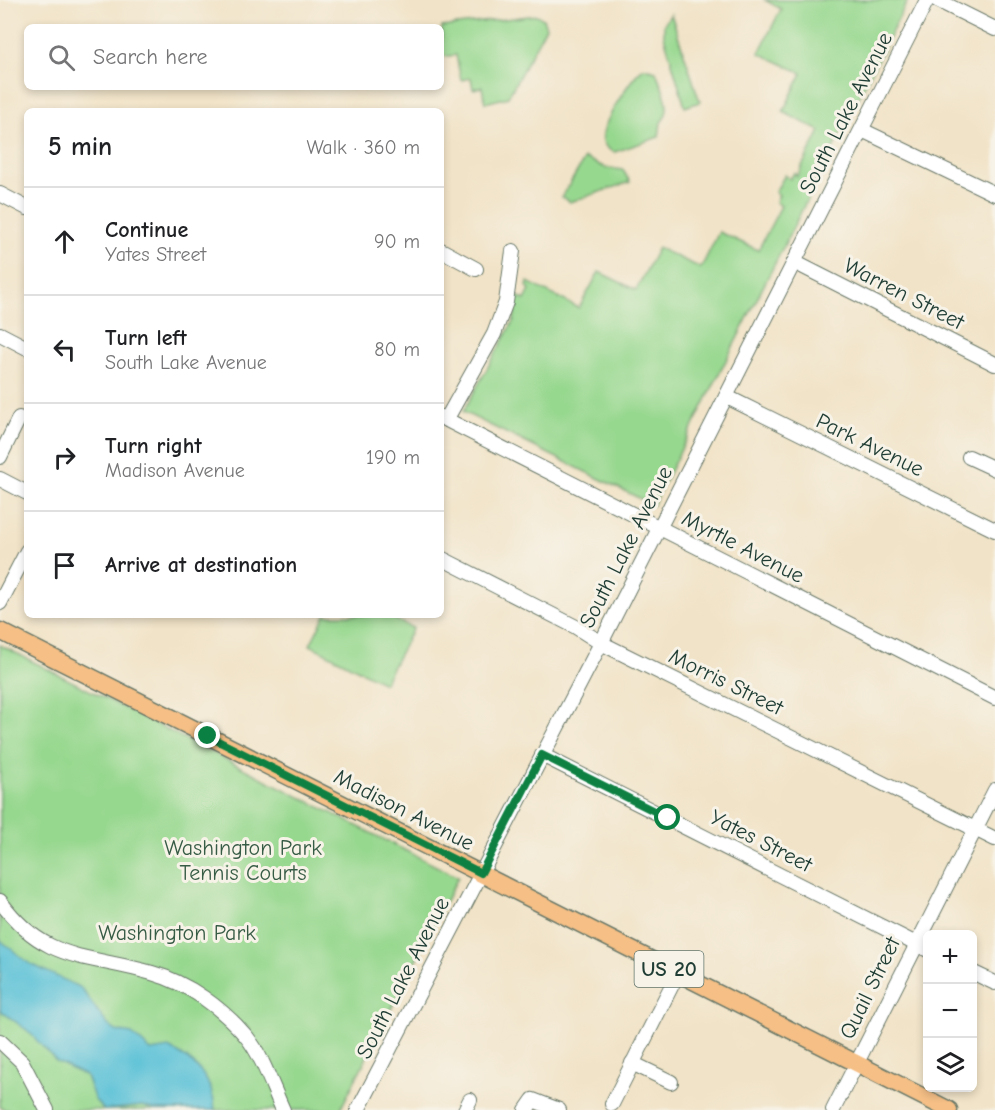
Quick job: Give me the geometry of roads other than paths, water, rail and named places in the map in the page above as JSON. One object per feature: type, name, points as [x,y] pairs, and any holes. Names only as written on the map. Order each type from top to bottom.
[{"type":"main road","name":"Madison Avenue","points":[[0,631],[948,1110]]},
{"type":"street","name":"South Lake Avenue","points":[[358,1110],[601,643],[927,0]]},
{"type":"street","points":[[937,0],[995,29]]},
{"type":"street","points":[[862,130],[994,190]]},
{"type":"street","points":[[0,194],[24,206]]},
{"type":"street","points":[[444,419],[494,334],[506,302],[513,251]]},
{"type":"street","points":[[444,252],[476,270]]},
{"type":"street","name":"Warren Street","points":[[794,262],[995,364]]},
{"type":"street","points":[[0,334],[24,346]]},
{"type":"street","name":"Park Avenue","points":[[727,397],[995,530]]},
{"type":"street","points":[[0,457],[19,418]]},
{"type":"street","name":"Myrtle Avenue","points":[[444,419],[995,698]]},
{"type":"street","points":[[969,457],[995,469]]},
{"type":"street","points":[[0,479],[24,491]]},
{"type":"street","points":[[0,603],[24,557]]},
{"type":"street","name":"Morris Street","points":[[444,560],[576,627],[601,643],[995,839]]},
{"type":"street","name":"Yates Street","points":[[542,755],[922,947]]},
{"type":"street","name":"Quail Street","points":[[833,1110],[856,1064],[922,947],[995,790]]},
{"type":"street","points":[[0,901],[25,932],[43,944],[84,959],[153,973],[201,996],[248,1039],[283,1110]]},
{"type":"street","points":[[612,1104],[678,973]]},
{"type":"street","points":[[977,974],[995,983]]},
{"type":"street","points":[[0,1041],[22,1062],[47,1110]]},
{"type":"street","points":[[632,1063],[671,1083]]},
{"type":"street","points":[[529,1105],[559,1110]]},
{"type":"water","points":[[0,940],[29,963],[81,988],[107,1024],[116,1031],[132,1034],[151,1051],[169,1048],[195,1065],[211,1089],[215,1110],[155,1110],[143,1106],[104,1110],[95,1100],[86,1076],[57,1062],[28,1031],[0,1010]]},
{"type":"park label","name":"Washington Park Tennis Courts","points":[[243,860]]},
{"type":"park label","name":"Washington Park","points":[[177,933]]}]
